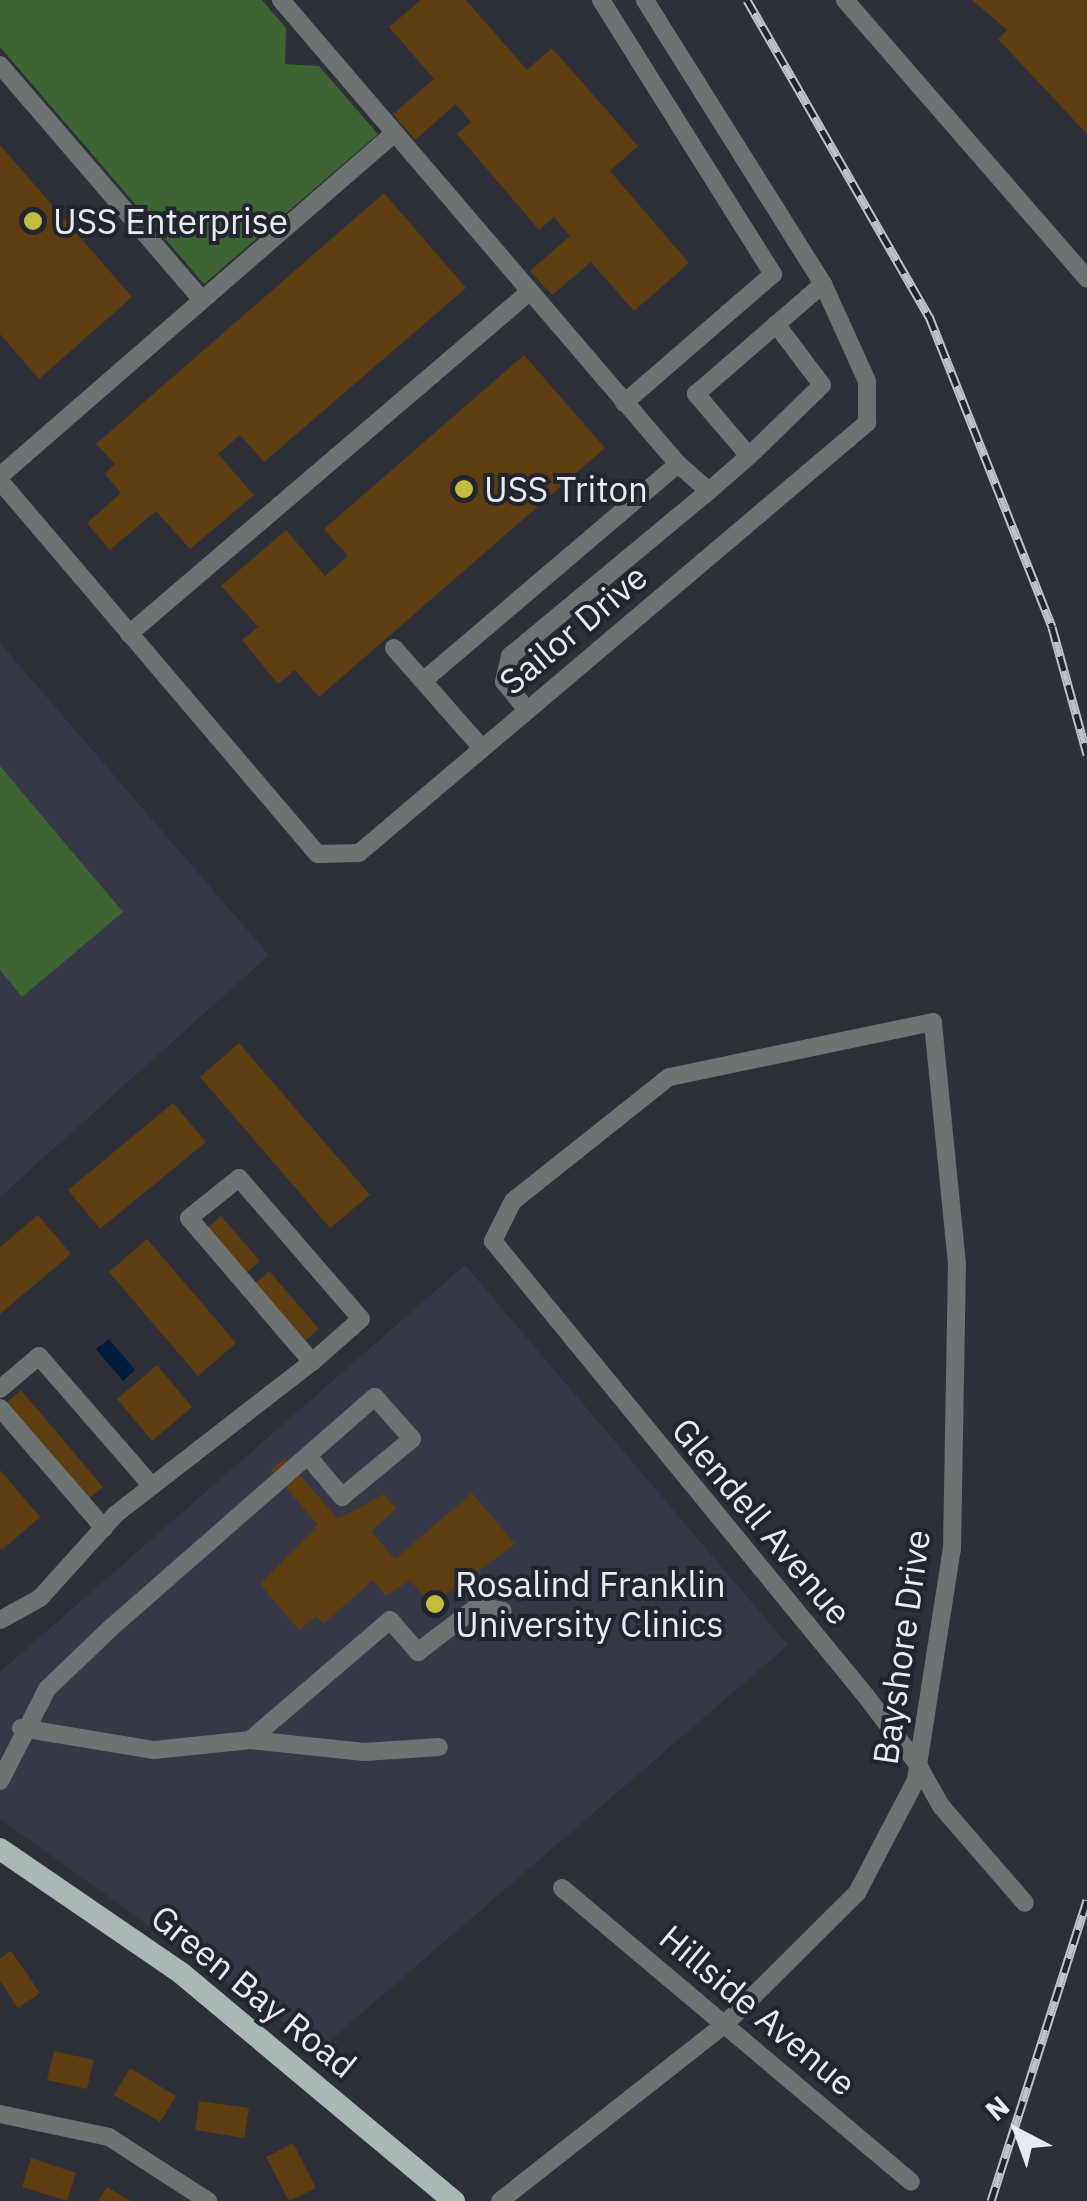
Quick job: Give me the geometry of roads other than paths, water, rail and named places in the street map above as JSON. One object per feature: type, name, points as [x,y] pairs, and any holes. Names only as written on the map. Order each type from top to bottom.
[{"type":"main road","name":"Green Bay Road","points":[[0,1849],[180,1972],[454,2201]]},
{"type":"street","points":[[280,0],[391,136],[678,464],[708,491]]},
{"type":"street","points":[[601,0],[773,274],[624,402]]},
{"type":"street","name":"Sailor Drive","points":[[0,478],[318,854],[359,854],[868,423],[866,380],[822,284],[645,0]]},
{"type":"street","points":[[845,0],[1087,278]]},
{"type":"street","points":[[0,65],[202,300]]},
{"type":"street","points":[[0,478],[391,136]]},
{"type":"street","points":[[749,456],[696,394],[822,284]]},
{"type":"street","points":[[130,634],[528,293]]},
{"type":"street","points":[[527,710],[504,682],[510,656],[749,456],[822,385],[776,324]]},
{"type":"street","points":[[423,682],[678,464]]},
{"type":"street","points":[[394,648],[482,748]]},
{"type":"street","name":"Bayshore Drive","points":[[495,1226],[512,1202],[668,1077],[838,1038],[934,1022],[950,1136],[959,1365],[952,1548],[918,1765],[895,1833],[857,1893],[724,2024],[500,2201]]},
{"type":"street","points":[[2,1615],[40,1598],[104,1528],[152,1486],[312,1362],[360,1319],[239,1178],[189,1218],[312,1362]]},
{"type":"street","name":"Glendell Avenue","points":[[495,1226],[503,1262],[918,1765],[940,1806],[1025,1904]]},
{"type":"street","points":[[0,1389],[39,1356],[152,1486]]},
{"type":"street","points":[[0,1781],[21,1728],[112,1626],[376,1397],[412,1439],[342,1497],[308,1456]]},
{"type":"street","points":[[0,1408],[104,1528]]},
{"type":"street","points":[[250,1740],[390,1620],[418,1652],[478,1606],[503,1611]]},
{"type":"street","points":[[21,1728],[154,1750],[250,1740],[364,1752],[439,1747]]},
{"type":"street","name":"Hillside Avenue","points":[[562,1888],[912,2182]]},
{"type":"street","points":[[0,2114],[109,2137],[208,2201]]},
{"type":"water","points":[[109,1339],[135,1370],[123,1381],[96,1349]]},
{"type":"railway","points":[[747,0],[929,316],[1052,627],[1087,754]]},
{"type":"railway","points":[[991,2201],[1087,1900]]},
{"type":"place","name":"USS Enterprise","points":[[33,221]]},
{"type":"place","name":"USS Triton","points":[[464,489]]},
{"type":"place","name":"Rosalind Franklin University Clinics","points":[[435,1604]]}]
